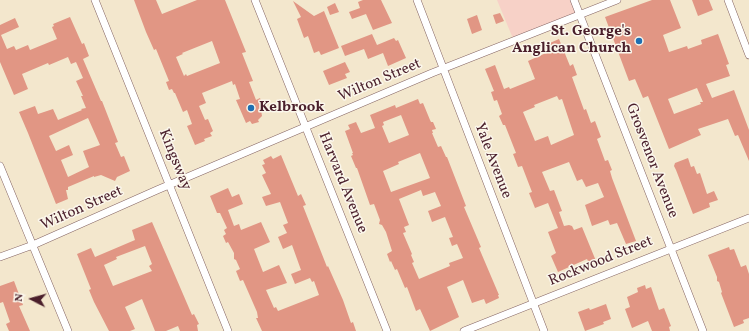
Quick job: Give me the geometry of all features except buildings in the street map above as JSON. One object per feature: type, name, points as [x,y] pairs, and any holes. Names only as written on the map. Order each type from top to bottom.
[{"type":"street","name":"Kingsway","points":[[95,0],[228,331]]},
{"type":"street","name":"Harvard Avenue","points":[[255,0],[387,331]]},
{"type":"street","name":"Yale Avenue","points":[[416,0],[544,331]]},
{"type":"street","name":"Grosvenor Avenue","points":[[574,0],[703,331]]},
{"type":"street","name":"Wilton Street","points":[[0,257],[33,245],[306,126],[443,69],[617,0]]},
{"type":"street","points":[[728,0],[749,55]]},
{"type":"street","points":[[0,166],[68,331]]},
{"type":"street","name":"Rockwood Street","points":[[464,331],[749,218]]},
{"type":"shaded area","points":[[497,0],[574,0],[580,15],[514,41]]},
{"type":"place","name":"St. George's Anglican Church","points":[[639,41]]},
{"type":"place","name":"Kelbrook","points":[[251,108]]}]
